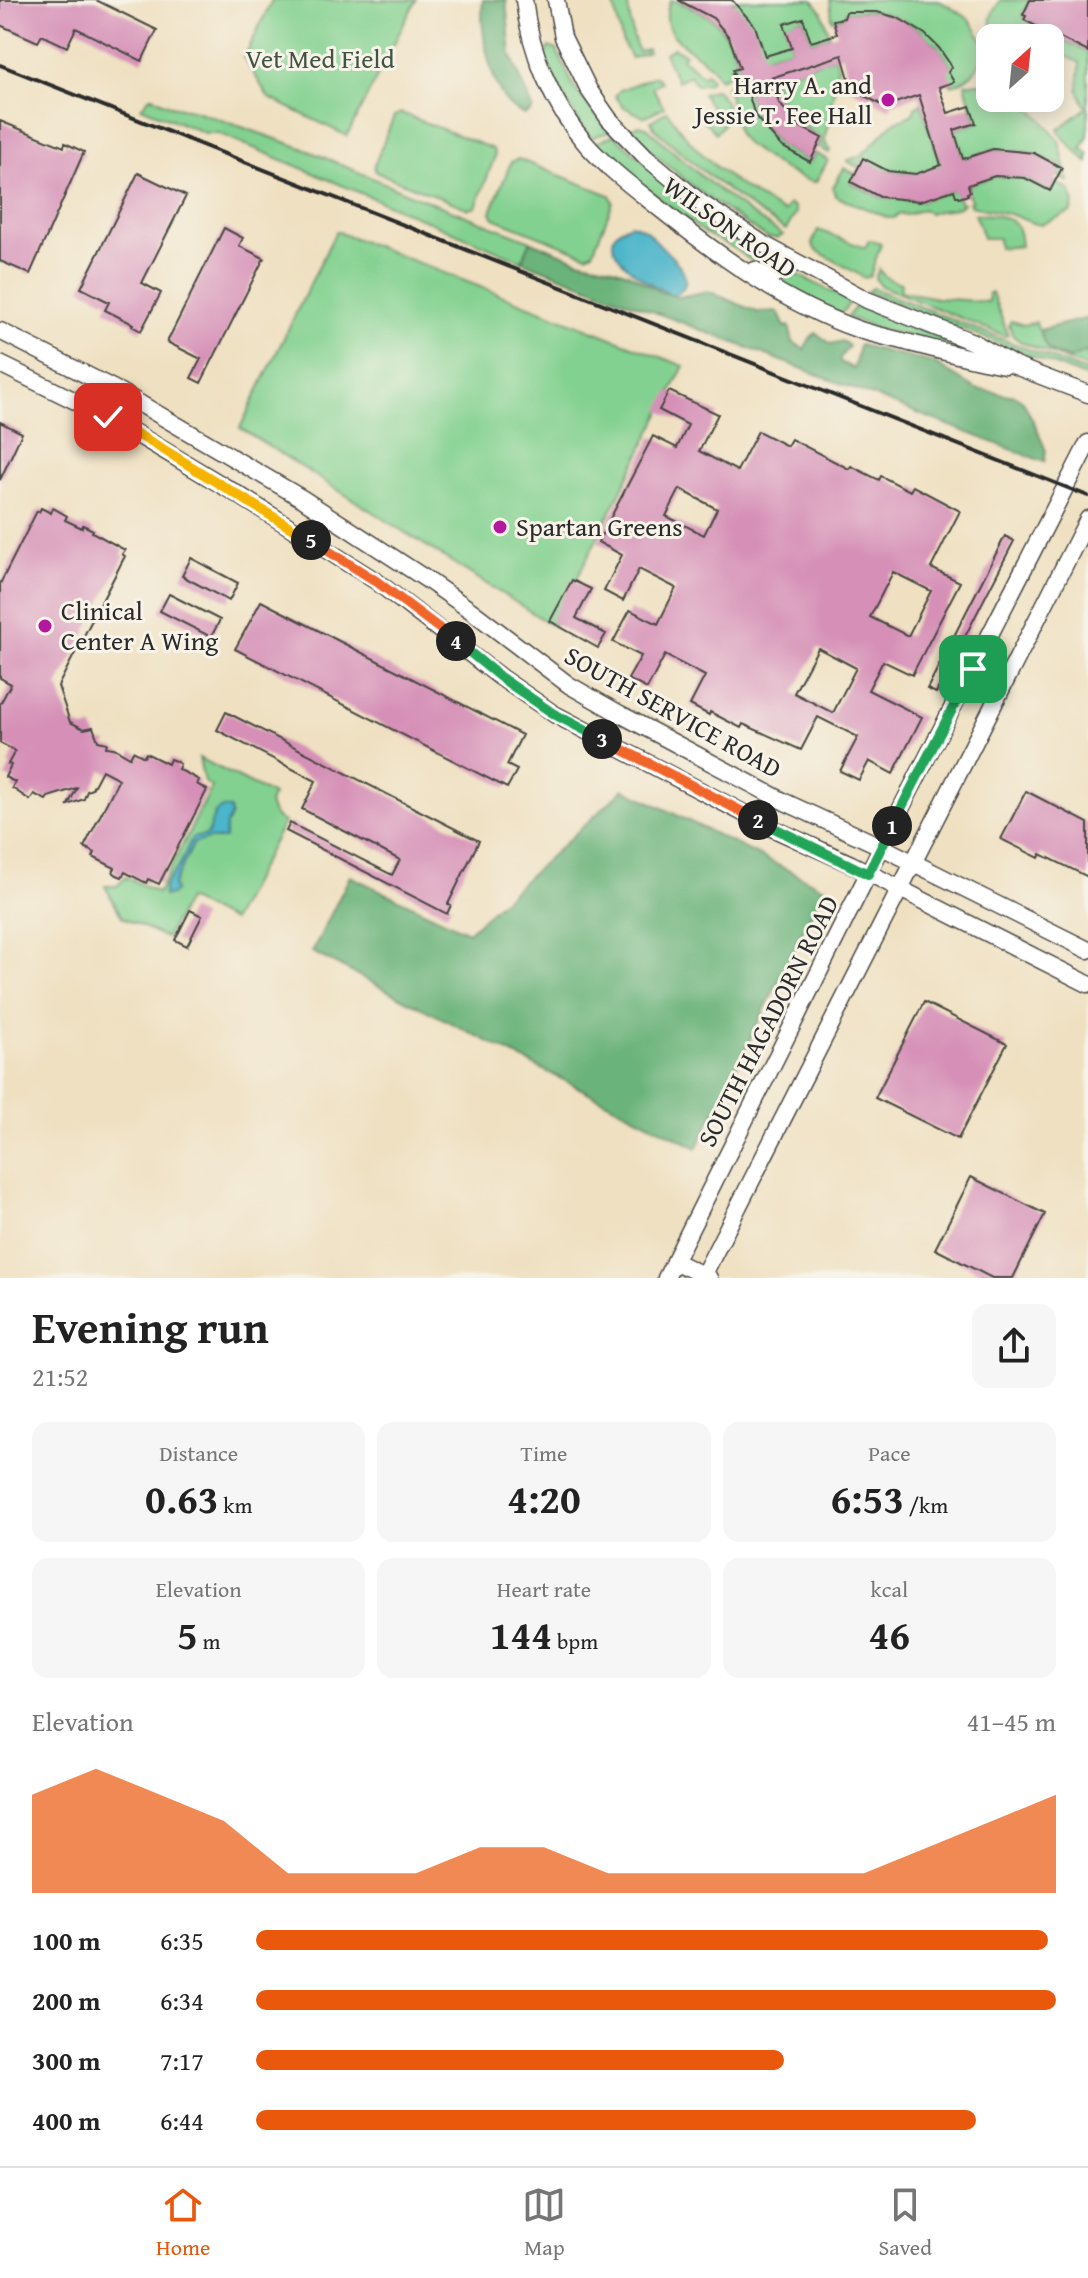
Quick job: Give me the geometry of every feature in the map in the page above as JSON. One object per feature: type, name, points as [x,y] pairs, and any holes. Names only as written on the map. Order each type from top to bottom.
[{"type":"street","name":"WILSON ROAD","points":[[524,0],[532,43],[557,102],[585,143],[623,179],[698,238],[778,291],[858,329],[976,360],[1015,366]]},
{"type":"street","name":"WILSON ROAD","points":[[556,0],[563,37],[589,90],[609,119],[626,139],[701,203],[763,244],[867,300],[973,342],[1015,366],[1088,394]]},
{"type":"street","points":[[532,43],[547,34],[563,37]]},
{"type":"street","points":[[698,238],[722,248],[762,274],[772,276],[780,273],[791,260]]},
{"type":"street","name":"SOUTH SERVICE ROAD","points":[[0,331],[120,392],[303,499],[426,579],[569,685],[643,728],[785,802],[1088,950]]},
{"type":"street","points":[[0,364],[108,417],[376,581],[500,677],[554,714],[772,828],[1088,984]]},
{"type":"street","name":"SOUTH HAGADORN ROAD","points":[[666,1278],[1088,443]]},
{"type":"street","points":[[674,1261],[705,1277],[771,1140],[1088,519]]},
{"type":"street","points":[[749,1113],[753,1129],[771,1140]]},
{"type":"green space","name":"Vet Med Field","points":[[272,0],[416,0],[347,136],[269,98],[244,58]]},
{"type":"green space","points":[[483,0],[506,0],[511,55],[533,109],[524,115],[505,101],[493,73],[484,35]]},
{"type":"green space","points":[[613,0],[627,0],[638,51],[647,49],[648,52],[631,58],[622,41]]},
{"type":"green space","points":[[671,0],[697,10],[716,22],[729,41],[740,68],[720,79],[707,63],[679,41],[668,24]]},
{"type":"green space","points":[[732,0],[813,0],[822,12],[830,36],[811,42],[803,18],[785,25],[792,48],[765,58]]},
{"type":"green space","points":[[830,0],[938,0],[965,16],[976,30],[976,69],[965,79],[951,85],[947,71],[951,66],[938,51],[939,48],[909,23],[906,25],[906,22],[889,15],[887,18],[886,14],[868,11],[866,14],[865,11],[846,12],[845,17],[832,20]]},
{"type":"green space","points":[[1000,0],[1030,0],[1023,14],[1035,24],[992,24],[993,13]]},
{"type":"green space","points":[[1064,40],[1086,51],[1088,49],[1088,136],[1081,149],[1088,153],[1088,163],[1058,130],[1086,108],[1078,90],[1080,63],[1064,55]]},
{"type":"green space","points":[[549,47],[557,50],[575,89],[610,131],[591,138],[565,98],[550,67],[545,56]]},
{"type":"green space","points":[[674,48],[685,54],[682,58],[703,76],[706,73],[711,78],[709,83],[696,85],[690,75],[677,81],[664,53]]},
{"type":"green space","points":[[835,57],[838,67],[825,139],[831,150],[829,153],[818,147],[822,138],[788,114],[771,76]]},
{"type":"green space","points":[[655,76],[661,82],[652,87],[664,107],[644,117],[624,107],[615,96],[620,90]]},
{"type":"green space","points":[[745,82],[755,116],[780,146],[810,162],[815,153],[828,160],[816,182],[775,164],[739,136],[731,97],[725,88]]},
{"type":"green space","points":[[976,83],[976,112],[1034,112],[1039,116],[1059,141],[1069,182],[1058,176],[1062,167],[1034,153],[993,149],[961,160],[954,130],[976,123],[965,84]]},
{"type":"green space","points":[[716,89],[728,111],[716,133],[702,119],[712,108],[702,94]]},
{"type":"green space","points":[[151,96],[171,106],[196,111],[302,148],[531,241],[522,261],[218,133],[205,133],[141,107]]},
{"type":"green space","points":[[921,103],[943,165],[916,174],[858,167],[847,161],[862,155],[893,123],[913,114],[915,107]]},
{"type":"green space","points":[[667,111],[704,156],[734,181],[784,212],[789,204],[794,207],[796,213],[786,230],[717,182],[654,128],[651,121]]},
{"type":"green space","points":[[401,113],[493,149],[495,156],[476,207],[469,209],[376,172],[374,166],[394,116]]},
{"type":"green space","points":[[638,125],[647,127],[712,185],[783,235],[768,238],[695,188],[630,130]]},
{"type":"green space","points":[[614,135],[693,205],[770,258],[772,262],[769,267],[762,268],[706,234],[609,158],[595,143]]},
{"type":"green space","points":[[518,159],[610,195],[613,202],[593,252],[587,255],[494,218],[491,212],[511,162]]},
{"type":"green space","points":[[844,168],[855,174],[851,183],[880,197],[920,201],[954,190],[963,203],[959,207],[929,213],[923,209],[889,218],[835,196],[833,187]]},
{"type":"green space","points":[[995,176],[1025,178],[1050,191],[1055,182],[1070,191],[1074,203],[1071,212],[1035,224],[1010,214],[971,206],[968,185]]},
{"type":"green space","points":[[975,214],[1008,219],[1018,229],[1021,246],[999,248],[998,238],[983,238]]},
{"type":"green space","points":[[818,230],[865,248],[869,240],[881,244],[870,276],[865,278],[816,250],[812,244]]},
{"type":"green space","name":"Spartan Greens","points":[[336,231],[684,366],[553,626],[240,428]]},
{"type":"green space","points":[[531,241],[578,260],[628,273],[661,292],[679,297],[708,291],[757,312],[778,312],[785,327],[789,326],[793,342],[804,349],[816,333],[831,344],[842,341],[849,346],[840,362],[854,369],[859,345],[933,363],[976,389],[1015,396],[1023,401],[1037,429],[1046,451],[1044,462],[522,261]]},
{"type":"green space","points":[[879,269],[883,275],[901,283],[900,291],[988,302],[989,293],[992,293],[1008,335],[881,286],[875,278]]},
{"type":"green space","points":[[794,273],[851,301],[841,314],[781,285],[780,282]]},
{"type":"green space","points":[[872,288],[1088,373],[1088,378],[867,292]]},
{"type":"green space","points":[[857,305],[976,352],[877,328],[847,317]]},
{"type":"green space","points":[[1088,318],[1088,351],[1069,359],[1046,347],[1040,330]]},
{"type":"green space","points":[[1011,321],[1024,325],[1036,322],[1046,347],[1062,357],[1069,359],[1088,351],[1088,368],[1021,342],[1013,336],[1009,325]]},
{"type":"green space","points":[[199,758],[273,795],[269,803],[271,810],[284,822],[232,921],[187,899],[166,938],[122,917],[105,886],[117,886],[126,877],[158,893],[212,787],[204,782]]},
{"type":"green space","points":[[624,789],[824,888],[697,1148],[312,952],[350,876],[468,932]]},
{"type":"water","points":[[631,224],[648,233],[682,270],[685,283],[675,295],[638,275],[616,253],[613,242],[617,232]]},
{"type":"water","points":[[224,808],[230,809],[231,815],[226,825],[225,839],[194,843],[173,885],[175,891],[163,896],[165,885],[179,866],[192,838],[207,835],[214,815]]},
{"type":"building","points":[[0,0],[96,0],[157,30],[142,61],[76,28],[67,47],[42,35],[38,42],[0,25]]},
{"type":"building","name":"Harry A. and Jessie T. Fee Hall","points":[[678,0],[732,0],[755,26],[765,56],[792,48],[784,24],[803,18],[811,42],[837,34],[833,20],[844,18],[846,12],[877,12],[898,18],[925,34],[952,67],[948,72],[954,82],[939,87],[948,113],[970,106],[976,123],[954,130],[963,159],[993,149],[1034,153],[1062,168],[1050,191],[1025,178],[995,176],[968,185],[968,195],[959,198],[954,190],[920,201],[880,197],[851,182],[863,158],[888,171],[916,174],[941,165],[919,95],[892,104],[890,109],[847,87],[850,82],[842,55],[771,78],[779,103],[799,126],[822,138],[810,162],[781,146],[755,116],[745,82],[735,83],[733,70],[740,68],[729,37],[713,18]]},
{"type":"building","points":[[1030,0],[1088,0],[1088,52],[1064,40],[1064,24],[1032,24],[1024,20],[1026,16],[1023,15]]},
{"type":"building","points":[[0,121],[84,152],[30,274],[0,261]]},
{"type":"building","points":[[138,173],[186,196],[142,283],[161,293],[141,331],[105,310],[109,302],[81,288]]},
{"type":"building","points":[[224,228],[243,238],[239,246],[264,258],[201,383],[191,378],[201,359],[167,342]]},
{"type":"building","points":[[669,391],[718,414],[699,451],[737,471],[758,431],[787,446],[791,439],[849,469],[851,466],[879,480],[881,476],[910,491],[913,486],[960,511],[931,568],[960,582],[912,675],[883,661],[868,690],[922,717],[893,774],[869,761],[859,780],[840,771],[858,737],[818,717],[801,750],[743,724],[741,728],[710,712],[709,715],[690,705],[705,676],[665,655],[647,689],[628,679],[641,656],[613,642],[630,610],[658,624],[676,588],[639,569],[623,601],[604,591],[622,555],[598,542],[653,436],[677,448],[688,425],[659,410]],"holes":[[[680,489],[717,509],[704,535],[666,516]],[[893,572],[931,591],[908,636],[870,617]],[[818,648],[856,668],[833,713],[794,693]]]},
{"type":"building","points":[[0,422],[22,433],[0,480]]},
{"type":"building","points":[[41,508],[51,513],[53,508],[67,516],[65,520],[93,530],[125,550],[122,554],[125,556],[58,686],[70,722],[84,729],[93,727],[98,741],[130,757],[133,751],[144,757],[146,753],[168,764],[170,759],[175,761],[180,764],[178,769],[199,780],[197,784],[207,790],[159,884],[148,879],[146,883],[125,872],[122,877],[117,875],[113,872],[115,868],[93,857],[95,853],[84,847],[119,779],[102,770],[84,799],[68,805],[77,788],[46,800],[34,794],[30,800],[12,788],[15,782],[5,777],[15,751],[0,743],[0,704],[11,684],[0,678],[0,584]]},
{"type":"building","points":[[1005,536],[1014,541],[936,693],[927,689]]},
{"type":"building","points":[[191,558],[238,583],[229,601],[182,576]]},
{"type":"building","points":[[572,580],[591,589],[576,618],[606,634],[598,648],[550,621]]},
{"type":"building","points":[[169,594],[220,620],[211,637],[160,611]]},
{"type":"building","points":[[261,601],[522,735],[507,765],[517,770],[507,788],[235,649]]},
{"type":"building","points":[[226,712],[479,841],[448,904],[451,905],[447,914],[286,831],[290,823],[392,875],[400,860],[302,809],[316,781],[217,730]]},
{"type":"building","points":[[1026,791],[1088,823],[1088,877],[1001,839]]},
{"type":"building","points":[[190,910],[202,916],[187,946],[175,940]]},
{"type":"building","points":[[924,1002],[1007,1044],[958,1139],[875,1098]]},
{"type":"building","points":[[971,1177],[1045,1214],[1013,1278],[992,1278],[935,1249]]},
{"type":"railway","points":[[0,65],[1088,496]]},
{"type":"place","name":"Harry A. and Jessie T. Fee Hall","points":[[888,100]]},
{"type":"place","name":"Spartan Greens","points":[[500,527]]},
{"type":"place","name":"Clinical Center A Wing","points":[[45,626]]},
{"type":"route","points":[[108,417],[376,581],[500,677],[554,714],[772,828],[868,874],[973,669]]}]
